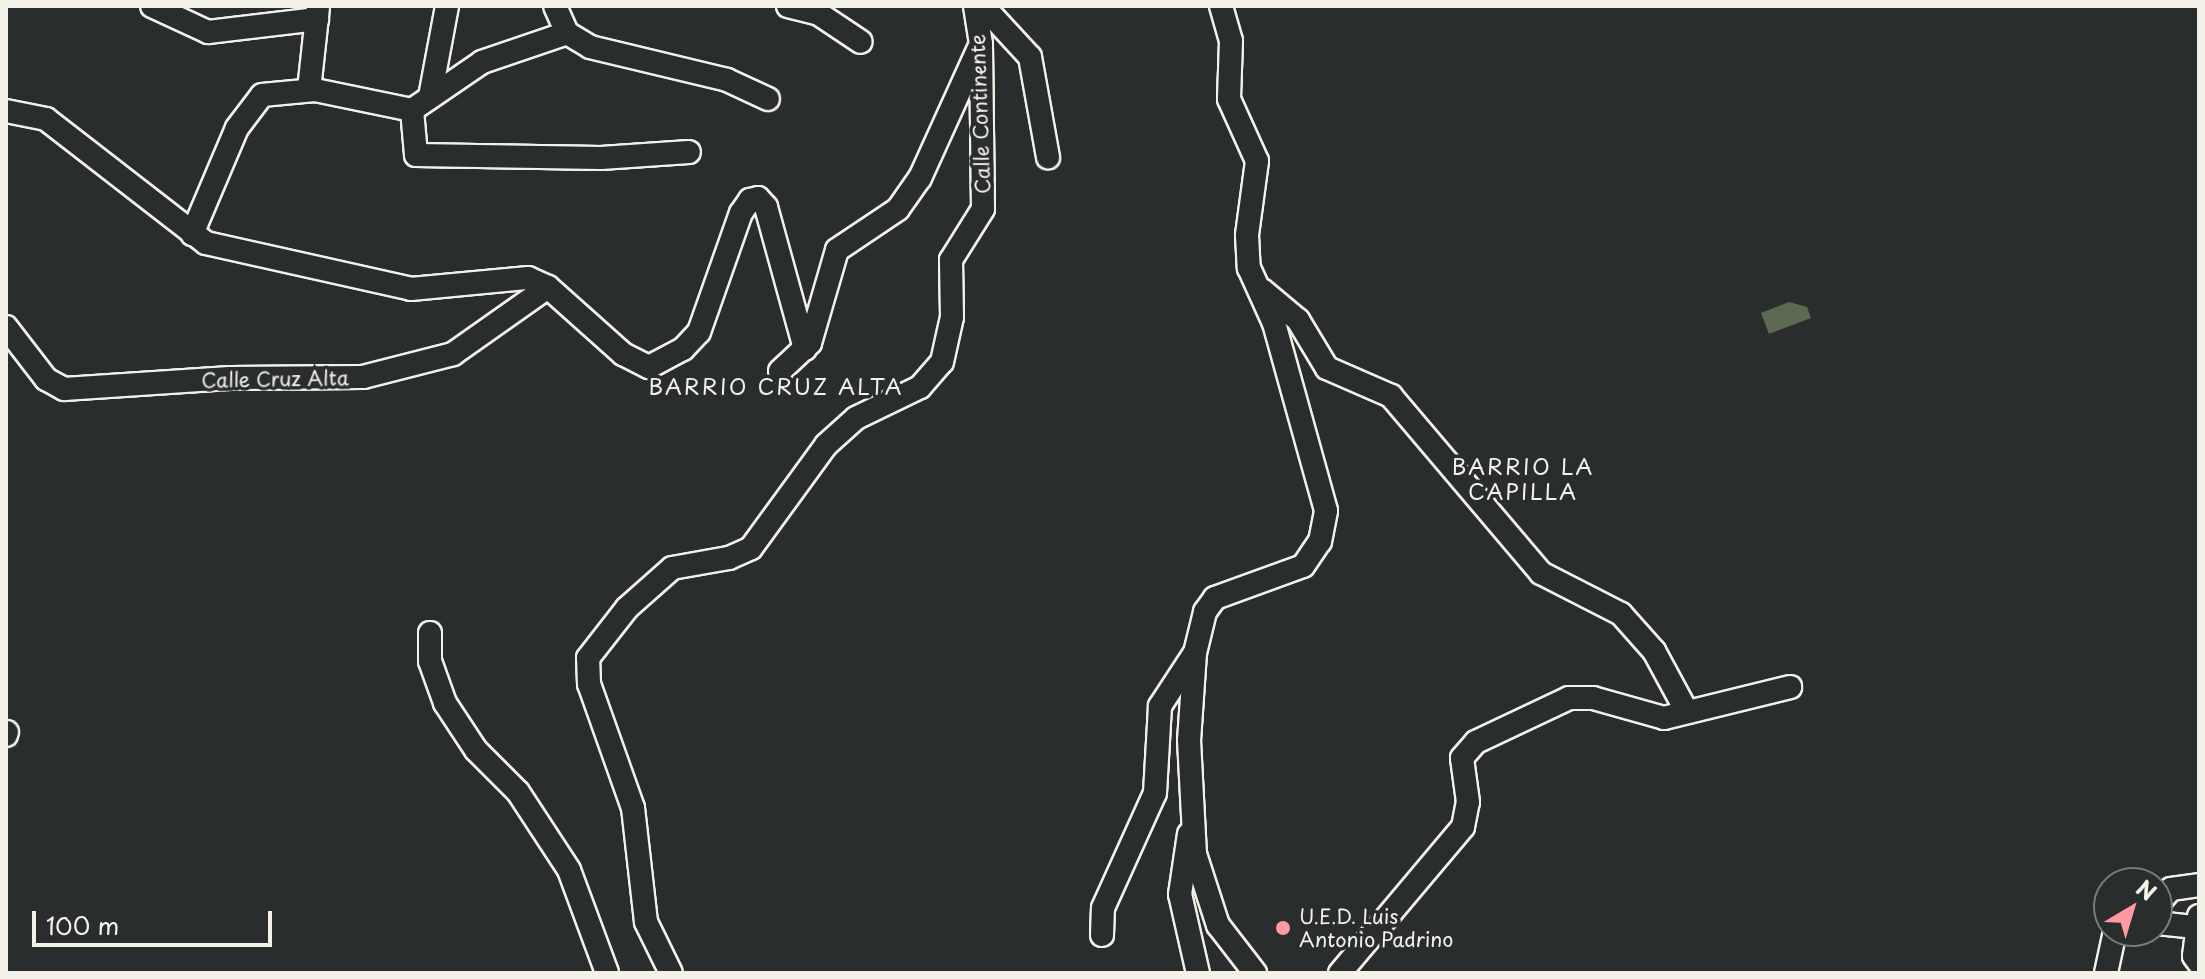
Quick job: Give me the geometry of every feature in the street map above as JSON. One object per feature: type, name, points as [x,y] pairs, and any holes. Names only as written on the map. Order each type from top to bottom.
[{"type":"street","points":[[152,6],[208,32],[318,12],[309,90]]},
{"type":"street","points":[[447,6],[421,104],[416,155],[601,158],[689,152]]},
{"type":"street","points":[[555,6],[567,33],[590,47],[727,80],[768,99]]},
{"type":"street","points":[[788,6],[819,14],[861,42]]},
{"type":"street","name":"Calle Continente","points":[[671,973],[646,922],[633,808],[589,684],[588,658],[627,608],[672,568],[729,558],[751,548],[826,445],[856,418],[933,377],[949,343],[951,260],[983,209],[981,44],[975,6]]},
{"type":"street","points":[[983,6],[1030,57],[1048,157]]},
{"type":"street","points":[[1221,6],[1231,41],[1229,99],[1257,161],[1246,248],[1255,284],[1274,323],[1324,491],[1326,526],[1303,566],[1215,598],[1205,612],[1195,653],[1189,740],[1193,822],[1207,900],[1234,950],[1255,973]]},
{"type":"street","points":[[192,234],[253,102],[275,90],[309,90],[421,104],[482,62],[567,33]]},
{"type":"street","points":[[780,371],[805,349],[817,325],[837,250],[898,209],[909,195],[981,44]]},
{"type":"street","points":[[6,111],[46,119],[192,234],[224,250],[336,271],[379,285],[435,290],[512,277],[548,287],[637,364],[660,364],[683,349],[705,321],[741,213],[750,200],[758,198],[766,207],[805,349]]},
{"type":"street","points":[[1255,284],[1298,320],[1327,368],[1391,396],[1541,573],[1621,614],[1654,651],[1687,712]]},
{"type":"street","name":"Calle Cruz Alta","points":[[6,327],[46,379],[64,389],[230,378],[363,377],[453,354],[548,287]]},
{"type":"street","points":[[430,633],[430,661],[445,703],[476,750],[518,792],[569,870],[607,973]]},
{"type":"street","points":[[1102,935],[1103,908],[1155,793],[1160,706],[1195,653]]},
{"type":"street","points":[[1340,973],[1463,827],[1468,802],[1462,758],[1476,742],[1555,702],[1579,697],[1652,716],[1687,712],[1790,687]]},
{"type":"street","points":[[1193,822],[1180,894],[1198,973]]},
{"type":"street","points":[[2173,889],[2199,885]]},
{"type":"street","points":[[2173,923],[2198,922],[2194,956],[2199,963]]},
{"type":"street","points":[[2106,973],[2112,947]]},
{"type":"green space","points":[[1789,302],[1807,307],[1811,318],[1769,334],[1761,313]]},
{"type":"place","name":"U.E.D. Luis Antonio Padrino","points":[[1283,928]]},
{"type":"district","name":"BARRIO CRUZ ALTA","points":[[776,386]]},
{"type":"district","name":"BARRIO LA CAPILLA","points":[[1523,478]]}]
